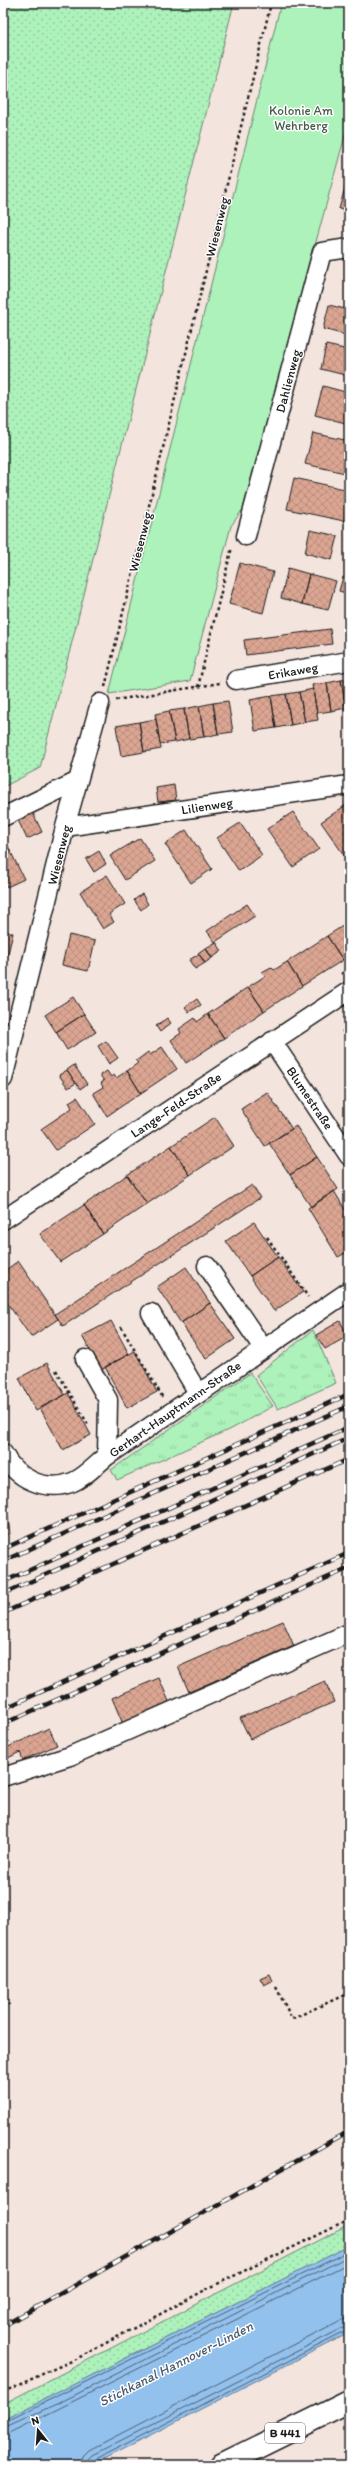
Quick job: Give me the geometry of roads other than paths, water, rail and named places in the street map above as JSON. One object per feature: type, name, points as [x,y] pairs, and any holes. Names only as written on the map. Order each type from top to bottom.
[{"type":"main road","name":"B 441","points":[[221,2465],[349,2402]]},
{"type":"street","name":"Dahlienweg","points":[[246,536],[322,252],[349,248]]},
{"type":"street","name":"Erikaweg","points":[[236,680],[349,661]]},
{"type":"street","name":"Wiesenweg","points":[[3,1079],[78,781],[100,703]]},
{"type":"street","points":[[3,817],[78,781]]},
{"type":"street","name":"Lilienweg","points":[[66,828],[349,785]]},
{"type":"street","name":"Lange-Feld-Straße","points":[[3,1220],[349,991]]},
{"type":"street","name":"Blumestraße","points":[[272,1041],[349,1156]]},
{"type":"street","points":[[206,1266],[263,1348]]},
{"type":"street","name":"Gerhart-Hauptmann-Straße","points":[[3,1454],[17,1473],[36,1484],[55,1485],[73,1482],[107,1456],[263,1348],[278,1341],[349,1291]]},
{"type":"street","points":[[151,1313],[198,1393]]},
{"type":"street","points":[[85,1359],[108,1400],[107,1456]]},
{"type":"street","points":[[3,1777],[70,1756],[349,1633]]},
{"type":"water","name":"Stichkanal Hannover-Linden","points":[[349,2246],[349,2333],[92,2465],[3,2465],[3,2420]]},
{"type":"railway","points":[[3,1549],[349,1394]]},
{"type":"railway","points":[[3,1561],[349,1406]]},
{"type":"railway","points":[[3,1582],[349,1427]]},
{"type":"railway","points":[[3,1594],[349,1438]]},
{"type":"railway","points":[[3,1613],[349,1459]]},
{"type":"railway","points":[[3,1709],[349,1553]]},
{"type":"railway","points":[[3,1724],[349,1568]]},
{"type":"railway","points":[[3,2326],[349,2131]]},
{"type":"park label","name":"Kolonie Am Wehrberg","points":[[301,118]]}]
